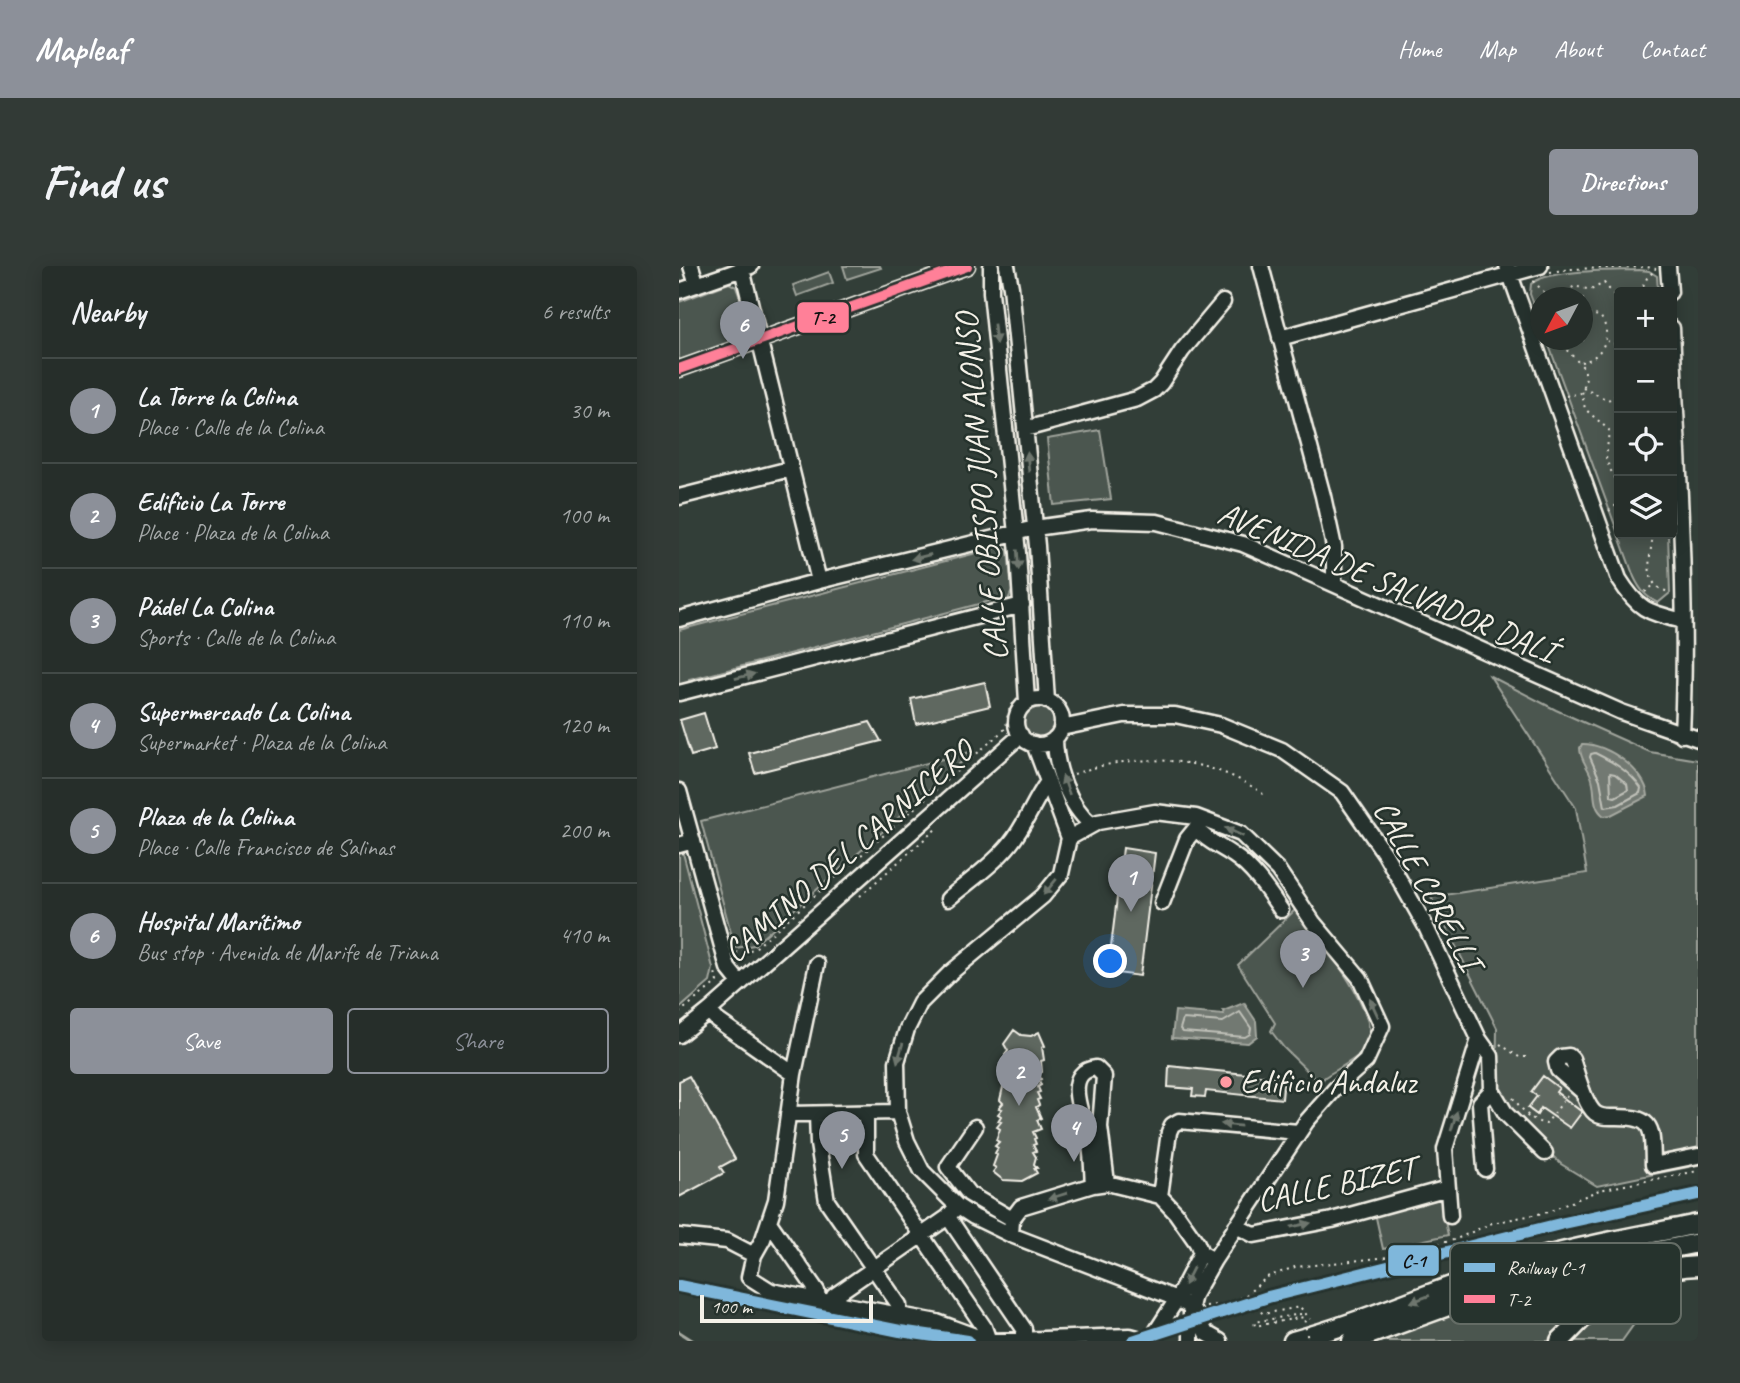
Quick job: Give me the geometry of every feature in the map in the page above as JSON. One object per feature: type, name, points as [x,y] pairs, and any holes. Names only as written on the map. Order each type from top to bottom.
[{"type":"main road","points":[[1606,1243],[1698,1224]]},
{"type":"main road","points":[[1293,1341],[1313,1338],[1450,1287]]},
{"type":"main road","points":[[1352,1341],[1450,1305]]},
{"type":"main road","points":[[1560,1341],[1577,1324]]},
{"type":"street","points":[[691,266],[697,285]]},
{"type":"street","points":[[679,369],[967,266],[979,272],[991,292]]},
{"type":"street","name":"CALLE OBISPO JUAN ALONSO","points":[[991,266],[991,292],[1022,606],[1023,699]]},
{"type":"street","name":"CALLE OBISPO JUAN ALONSO","points":[[1007,266],[1035,528],[1047,701]]},
{"type":"street","points":[[1261,266],[1323,496],[1334,547],[1334,584]]},
{"type":"street","points":[[679,291],[746,268],[759,341],[819,581]]},
{"type":"street","points":[[1280,338],[1508,270],[1539,272]]},
{"type":"street","points":[[1508,270],[1619,579],[1632,599],[1650,613],[1683,621]]},
{"type":"street","points":[[1662,270],[1668,287]]},
{"type":"street","points":[[1025,429],[1137,399],[1154,390],[1223,302]]},
{"type":"street","points":[[1673,350],[1685,654],[1682,735]]},
{"type":"street","points":[[679,497],[790,469]]},
{"type":"street","name":"AVENIDA DE SALVADOR DALÍ","points":[[679,620],[819,581],[1035,528],[1092,520],[1157,522],[1243,544],[1621,712],[1698,739]]},
{"type":"street","points":[[679,693],[1022,606]]},
{"type":"street","points":[[1024,1340],[1024,1329],[952,1211],[922,1171],[907,1141],[898,1112],[897,1062],[907,1029],[920,1003],[949,974],[1043,896],[1061,874],[1069,838],[1034,744],[1021,735],[1016,721],[1023,699],[1047,701],[1053,704],[1060,714],[1055,752],[1063,778],[1081,816],[1092,825]]},
{"type":"street","name":"CALLE CORELLI","points":[[1058,733],[1124,715],[1175,715],[1221,725],[1282,750],[1342,792],[1385,854],[1425,925],[1479,1039],[1491,1056],[1492,1090]]},
{"type":"street","points":[[1034,744],[1049,743],[1058,733]]},
{"type":"street","name":"CAMINO DEL CARNICERO","points":[[679,1035],[1021,735]]},
{"type":"street","points":[[948,899],[1003,853],[1048,783]]},
{"type":"street","points":[[679,791],[686,843],[728,968],[740,983]]},
{"type":"street","points":[[817,964],[794,1074],[776,1200],[754,1255],[749,1277],[771,1291],[937,1322],[989,1341],[1130,1336],[1149,1341],[1207,1257],[1236,1226],[1299,1132],[1335,1089],[1366,1060],[1382,1026],[1360,978],[1313,922],[1277,870],[1241,834],[1156,812],[1092,825],[1069,838]]},
{"type":"street","points":[[1162,903],[1187,839],[1199,824]]},
{"type":"street","points":[[1199,824],[1210,843],[1234,855],[1263,884],[1281,911]]},
{"type":"street","points":[[709,1011],[717,1020],[794,1074]]},
{"type":"street","points":[[1450,1216],[1445,1149],[1479,1039]]},
{"type":"street","points":[[1096,1068],[1104,1076],[1100,1127],[1100,1184],[1078,1105],[1077,1084],[1079,1077],[1087,1069],[1096,1068]]},
{"type":"street","points":[[1485,1169],[1480,1104],[1492,1090],[1506,1114],[1545,1153]]},
{"type":"street","points":[[1583,1092],[1594,1113],[1602,1117],[1634,1116],[1649,1126],[1653,1166],[1698,1156]]},
{"type":"street","points":[[788,1114],[898,1112]]},
{"type":"street","points":[[817,1114],[818,1144],[827,1201],[898,1305],[899,1316]]},
{"type":"street","points":[[866,1114],[866,1154],[984,1327],[989,1341]]},
{"type":"street","points":[[1160,1196],[1169,1132],[1172,1125],[1179,1121],[1299,1132]]},
{"type":"street","points":[[975,1127],[948,1167],[969,1194],[1012,1219]]},
{"type":"street","points":[[1011,1235],[1012,1219],[1021,1207],[1100,1184],[1160,1196],[1176,1213],[1207,1257]]},
{"type":"street","name":"CALLE BIZET","points":[[1236,1226],[1254,1235],[1332,1220],[1448,1188]]},
{"type":"street","points":[[952,1211],[1177,1299],[1191,1307],[1206,1333],[1220,1341]]},
{"type":"street","points":[[834,1304],[834,1296],[921,1236],[952,1211]]},
{"type":"street","points":[[769,1222],[817,1291],[818,1300]]},
{"type":"street","points":[[679,1236],[727,1241],[754,1255]]},
{"type":"street","points":[[1191,1341],[1193,1295],[1207,1257]]},
{"type":"path","points":[[1538,287],[1529,279],[1539,272],[1647,267],[1662,270]]},
{"type":"path","points":[[1642,287],[1647,278],[1662,270]]},
{"type":"path","points":[[1593,289],[1604,283],[1614,295]]},
{"type":"path","points":[[1580,363],[1592,358],[1606,341],[1606,325],[1600,316],[1593,314]]},
{"type":"path","points":[[1606,341],[1614,343]]},
{"type":"path","points":[[1566,350],[1580,363],[1586,377],[1582,393],[1585,409],[1609,430],[1606,460],[1614,477]]},
{"type":"path","points":[[1583,388],[1608,400],[1614,396]]},
{"type":"path","points":[[1564,396],[1582,393]]},
{"type":"path","points":[[1606,512],[1614,506]]},
{"type":"path","points":[[1652,539],[1649,572],[1655,584],[1663,591],[1674,592],[1675,589]]},
{"type":"path","points":[[1639,596],[1655,584]]},
{"type":"path","points":[[725,957],[754,949],[1006,728],[1008,712],[1013,702],[1023,699]]},
{"type":"path","points":[[1063,778],[1105,765],[1178,762],[1206,767],[1234,777],[1263,794]]},
{"type":"path","points":[[679,1013],[717,982],[715,971]]},
{"type":"path","points":[[1502,1045],[1519,1057],[1527,1057]]},
{"type":"path","points":[[1511,1096],[1527,1115],[1546,1124],[1568,1095],[1573,1099],[1583,1092]]},
{"type":"path","points":[[1523,1123],[1531,1111]]},
{"type":"path","points":[[1191,1307],[1228,1304],[1246,1295],[1267,1277],[1295,1267],[1388,1257],[1454,1240],[1492,1223],[1548,1212],[1599,1190],[1698,1171]]},
{"type":"path","points":[[1246,1295],[1263,1314],[1300,1307],[1307,1312],[1313,1338]]},
{"type":"path","points":[[1307,1312],[1254,1322],[1255,1326],[1304,1317],[1313,1338]]},
{"type":"shaded area","points":[[843,266],[880,266],[881,268],[847,279]]},
{"type":"shaded area","points":[[1639,270],[1649,271],[1657,276],[1658,287],[1614,287],[1614,523],[1551,350],[1593,350],[1593,287],[1531,287],[1539,279],[1582,272]]},
{"type":"shaded area","points":[[829,272],[833,283],[797,296],[793,285]]},
{"type":"shaded area","points":[[729,283],[736,287],[744,307],[748,327],[743,338],[679,361],[679,302]]},
{"type":"shaded area","points":[[1100,430],[1111,499],[1054,505],[1047,439]]},
{"type":"shaded area","points":[[1620,539],[1668,539],[1670,593],[1658,603],[1644,593],[1634,577]]},
{"type":"shaded area","points":[[997,544],[1008,550],[1012,591],[1008,600],[995,604],[994,600],[689,680],[688,685],[679,686],[679,630],[996,548]]},
{"type":"shaded area","points":[[1490,676],[1556,710],[1650,752],[1698,760],[1698,1165],[1597,1186],[1561,1164],[1513,1118],[1496,1093],[1497,1028],[1431,897],[1587,873],[1576,808]]},
{"type":"shaded area","points":[[1040,705],[1052,710],[1057,722],[1052,734],[1040,739],[1028,734],[1023,722],[1028,710]]},
{"type":"shaded area","points":[[974,751],[754,945],[735,948],[701,821]]},
{"type":"shaded area","points":[[682,849],[713,968],[710,982],[679,1009],[679,850]]},
{"type":"shaded area","points":[[1296,909],[1346,977],[1367,1017],[1369,1035],[1365,1049],[1320,1083],[1284,1048],[1271,1031],[1275,1023],[1238,965]]},
{"type":"shaded area","points":[[1440,1199],[1448,1235],[1383,1249],[1375,1213]]},
{"type":"shaded area","points":[[1698,1254],[1698,1260],[1681,1261],[1681,1258]]},
{"type":"shaded area","points":[[1450,1316],[1450,1324],[1634,1324],[1622,1341],[1376,1341]]},
{"type":"water","points":[[1582,744],[1603,748],[1624,760],[1640,777],[1648,796],[1604,816],[1597,808],[1592,779],[1580,752]]},
{"type":"water","points":[[1244,1003],[1256,1021],[1257,1036],[1248,1043],[1172,1038],[1175,1011],[1224,1015],[1223,1011]]},
{"type":"building","points":[[985,682],[990,706],[916,724],[911,699]]},
{"type":"building","points":[[704,713],[715,749],[691,756],[680,720]]},
{"type":"building","points":[[870,722],[881,741],[755,773],[749,753]]},
{"type":"building","points":[[1123,848],[1155,853],[1140,976],[1108,972]]},
{"type":"building","points":[[1014,1030],[1021,1035],[1031,1036],[1039,1032],[1045,1046],[1042,1047],[1044,1060],[1041,1061],[1041,1085],[1038,1087],[1040,1092],[1037,1093],[1040,1099],[1037,1100],[1039,1105],[1036,1107],[1041,1118],[1037,1120],[1041,1129],[1033,1132],[1036,1138],[1036,1144],[1033,1145],[1036,1151],[1033,1152],[1036,1157],[1034,1164],[1037,1168],[1034,1168],[1037,1173],[1022,1181],[1003,1180],[993,1172],[996,1168],[993,1166],[998,1148],[995,1146],[999,1142],[996,1140],[1000,1129],[997,1127],[1001,1122],[998,1121],[1001,1116],[998,1114],[1003,1103],[1000,1100],[1004,1083],[1001,1082],[1005,1077],[1002,1075],[1005,1071],[1003,1069],[1007,1064],[1003,1062],[1008,1051],[1004,1044]]},
{"type":"building","name":"Edificio Andaluz","points":[[1169,1066],[1284,1078],[1282,1099],[1206,1091],[1205,1097],[1192,1096],[1193,1089],[1168,1087]]},
{"type":"building","points":[[689,1076],[735,1159],[720,1167],[724,1173],[679,1197],[679,1081]]},
{"type":"building","points":[[1543,1076],[1559,1088],[1556,1092],[1582,1112],[1570,1128],[1541,1108],[1537,1115],[1528,1108],[1537,1096],[1531,1092]]},
{"type":"waterway","points":[[679,1332],[693,1341]]},
{"type":"rail line","name":"C-1","points":[[1484,1243],[1698,1194]]},
{"type":"rail line","name":"C-1","points":[[1133,1341],[1268,1297],[1450,1252]]},
{"type":"rail line","name":"C-1","points":[[679,1286],[900,1331],[968,1341]]},
{"type":"transit line","name":"T-2","points":[[679,369],[967,266]]},
{"type":"place","name":"Hospital Marítimo","points":[[743,359]]},
{"type":"place","name":"La Torre la Colina","points":[[1131,912]]},
{"type":"place","name":"Pádel La Colina","points":[[1303,988]]},
{"type":"place","name":"Edificio Andaluz","points":[[1226,1082]]},
{"type":"place","name":"Edificio La Torre","points":[[1019,1106]]},
{"type":"place","name":"Supermercado La Colina","points":[[1074,1162]]},
{"type":"place","name":"Plaza de la Colina","points":[[842,1169]]}]
